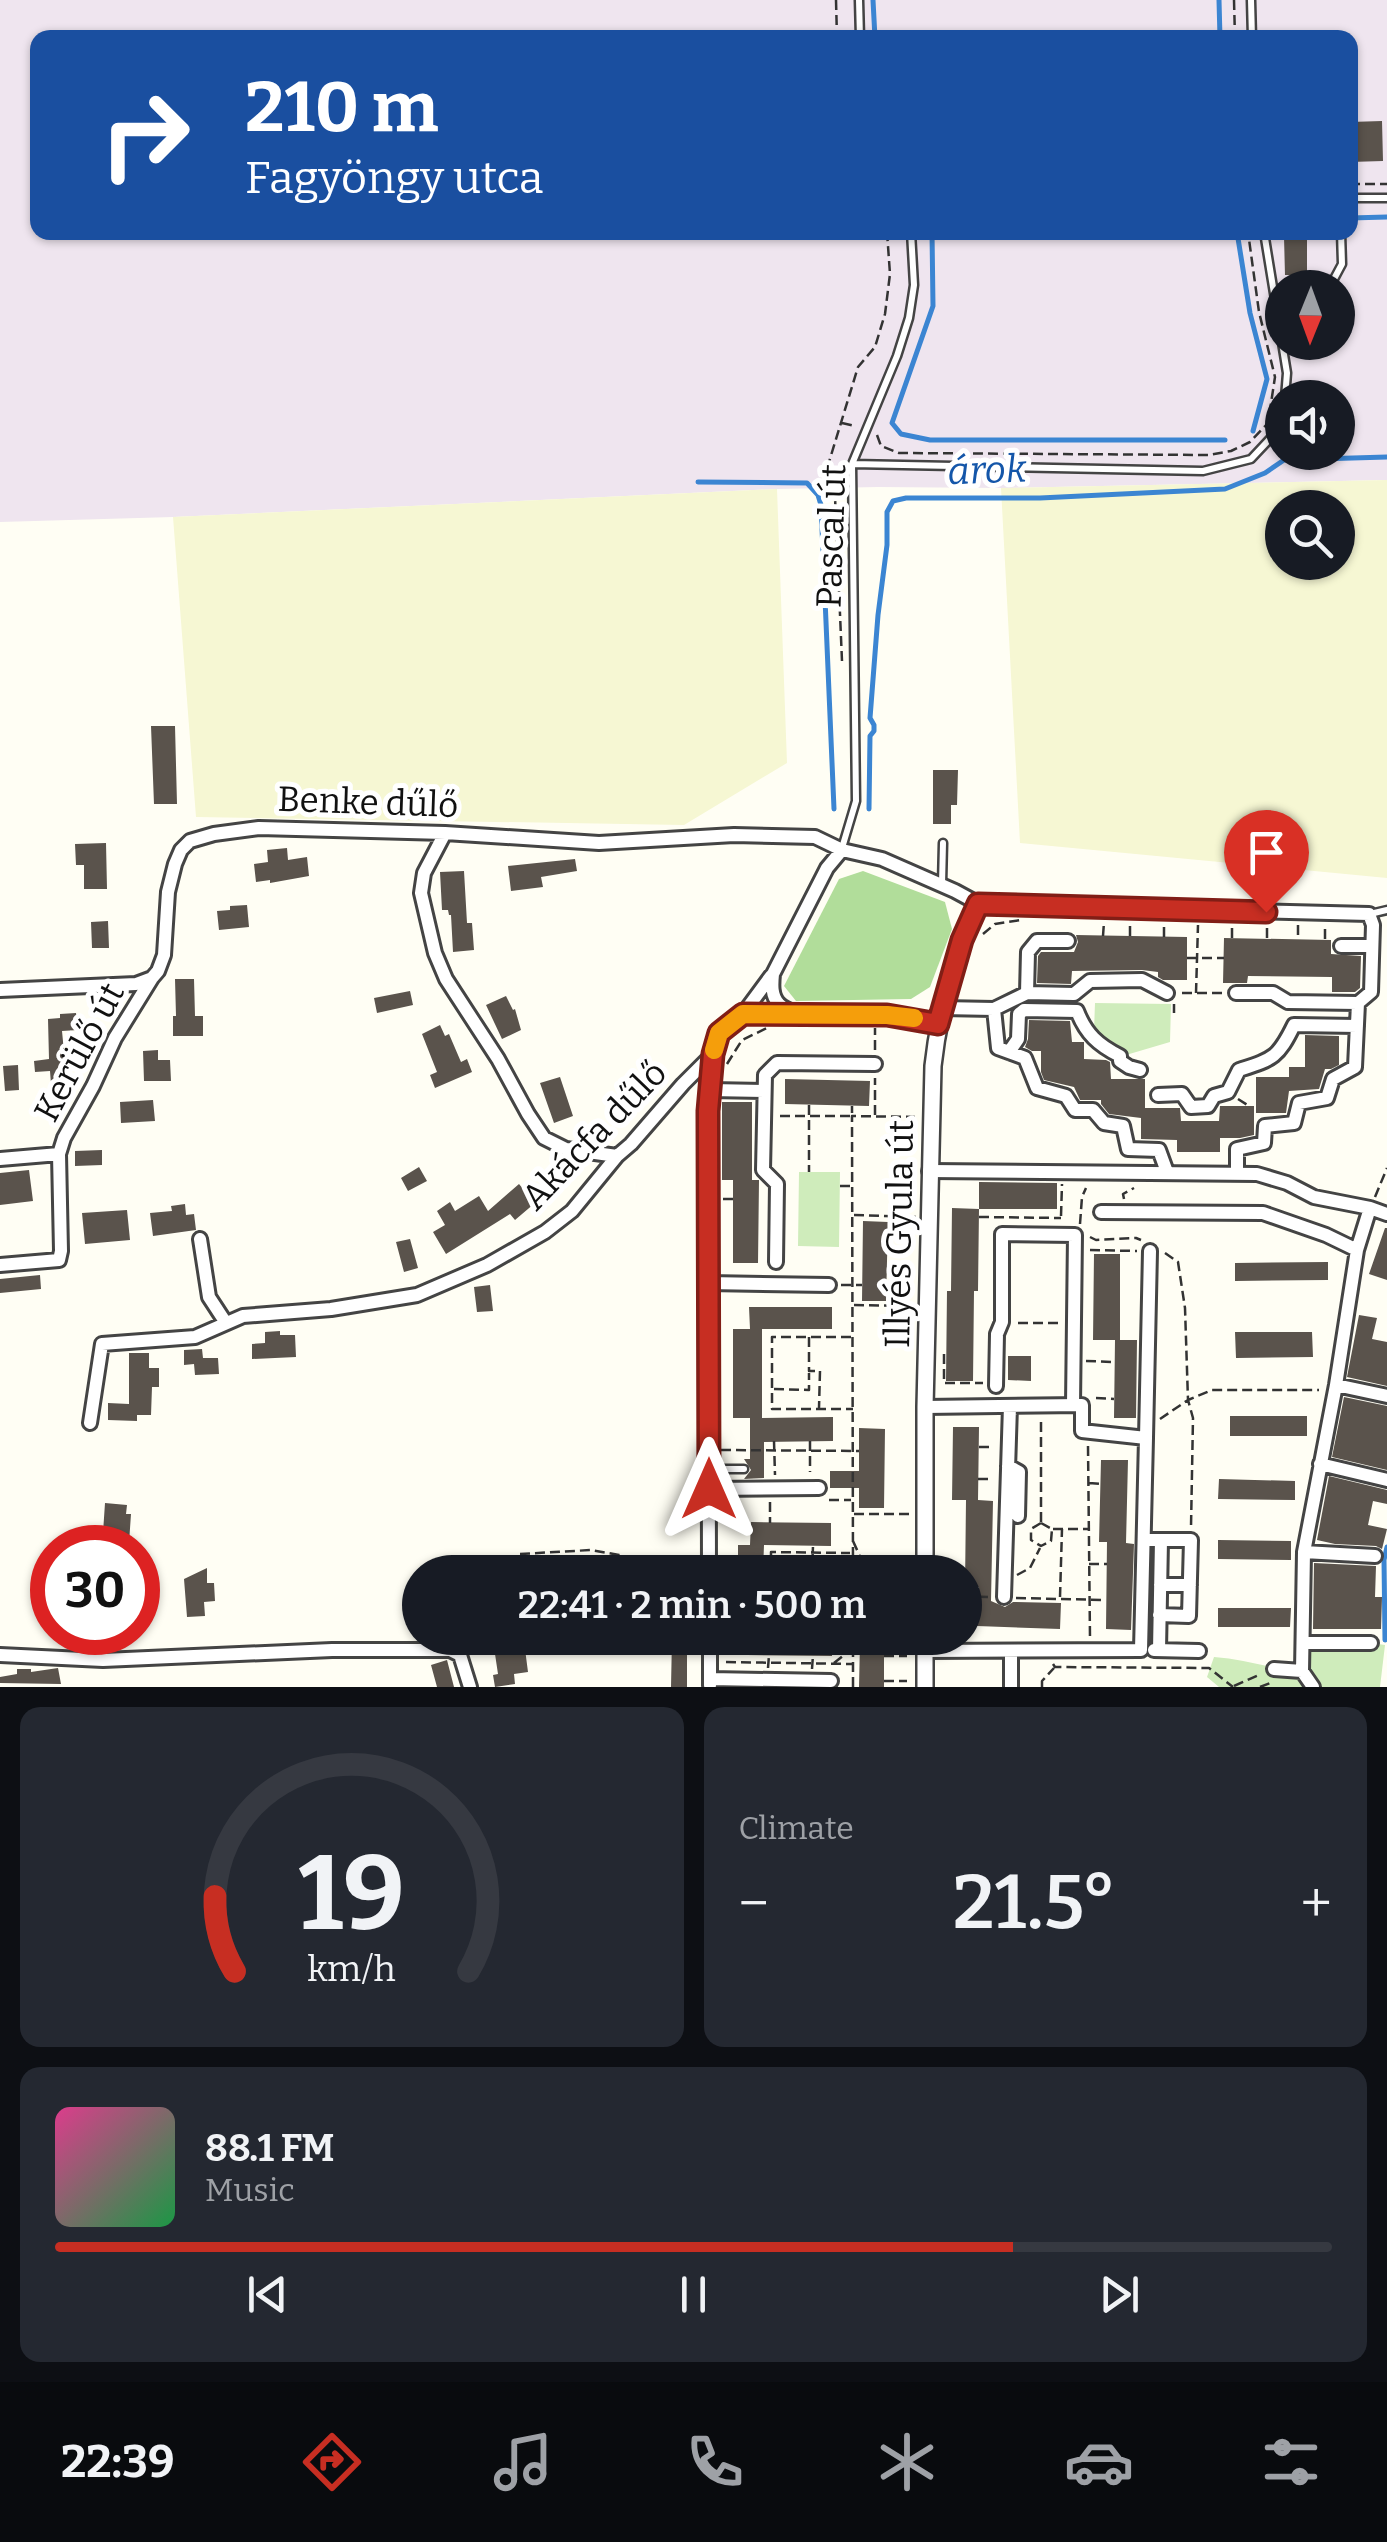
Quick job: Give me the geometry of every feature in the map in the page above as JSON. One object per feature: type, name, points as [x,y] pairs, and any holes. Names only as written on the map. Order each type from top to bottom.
[{"type":"street","name":"Benke dűlő","points":[[152,978],[164,955],[168,892],[181,850],[190,841],[214,834],[259,828],[600,842],[734,835],[815,837],[842,850],[882,860],[978,904]]},
{"type":"street","points":[[445,834],[424,873],[421,893],[446,980],[544,1138],[566,1149],[617,1156]]},
{"type":"street","name":"Akácfa dűlő","points":[[90,1422],[102,1344],[194,1337],[242,1316],[331,1309],[417,1294],[488,1265],[545,1232],[572,1210],[713,1054],[719,1033],[743,1014],[773,974],[828,868],[842,850]]},
{"type":"street","points":[[978,904],[1368,914],[1373,926],[1371,992],[1358,1004],[1288,1002],[1273,993],[1236,993]]},
{"type":"street","name":"Illyés Gyula út","points":[[926,1555],[931,1407],[929,1171],[933,1066],[940,1016],[962,940],[978,904]]},
{"type":"street","points":[[1027,993],[1028,952],[1037,941],[1068,941]]},
{"type":"street","points":[[1341,946],[1372,946]]},
{"type":"street","points":[[773,974],[775,1000],[782,1007],[809,1015],[940,1016],[994,1008],[1027,993],[1074,994],[1090,982],[1142,980],[1167,993]]},
{"type":"street","points":[[0,990],[136,984],[152,978]]},
{"type":"street","name":"Kerülő út","points":[[0,1265],[59,1260],[59,1154],[115,1038],[152,978]]},
{"type":"street","points":[[1237,1173],[1237,1149],[1264,1143],[1265,1126],[1294,1123],[1299,1103],[1328,1098],[1332,1079],[1355,1067],[1358,1004]]},
{"type":"street","points":[[994,1008],[998,1048],[1025,1058],[1037,1088],[1066,1096],[1075,1110],[1093,1110],[1104,1123],[1123,1126],[1128,1148],[1159,1150],[1167,1172]]},
{"type":"street","points":[[1009,1052],[1018,1040],[1019,1014],[1024,1010],[1077,1011],[1084,1028],[1106,1049],[1120,1056],[1120,1061],[1129,1067],[1140,1070]]},
{"type":"street","points":[[743,1014],[794,1012]]},
{"type":"street","points":[[1158,1095],[1182,1094],[1191,1107],[1208,1106],[1214,1096],[1228,1092],[1239,1070],[1270,1060],[1284,1046],[1294,1025],[1357,1026]]},
{"type":"street","points":[[713,1054],[708,1284],[713,1555]]},
{"type":"street","points":[[776,1262],[777,1184],[763,1170],[765,1075],[778,1063],[875,1064]]},
{"type":"street","points":[[713,1090],[764,1091]]},
{"type":"street","name":"Kerülő út","points":[[0,1159],[59,1154]]},
{"type":"street","points":[[929,1171],[1257,1174],[1314,1197],[1387,1214]]},
{"type":"street","points":[[1313,1687],[1302,1671],[1304,1552],[1357,1250],[1370,1208]]},
{"type":"street","points":[[1100,1212],[1262,1213],[1357,1250]]},
{"type":"street","points":[[996,1386],[996,1334],[1002,1322],[1002,1234],[1075,1235],[1073,1405]]},
{"type":"street","points":[[200,1239],[210,1297],[226,1323]]},
{"type":"street","points":[[1142,1650],[1152,1247]]},
{"type":"street","points":[[708,1284],[829,1285]]},
{"type":"street","points":[[1336,1385],[1387,1396]]},
{"type":"street","points":[[931,1407],[1082,1405],[1082,1431],[1146,1433]]},
{"type":"street","points":[[1004,1597],[1010,1406]]},
{"type":"street","points":[[1320,1464],[1387,1480]]},
{"type":"street","points":[[1008,1466],[1019,1472],[1018,1516]]},
{"type":"street","points":[[709,1489],[773,1494],[817,1492]]},
{"type":"street","points":[[1144,1540],[1190,1540],[1190,1616],[1159,1616]]},
{"type":"street","points":[[1159,1650],[1161,1540]]},
{"type":"street","points":[[1304,1552],[1374,1556]]},
{"type":"street","points":[[1160,1585],[1190,1585]]},
{"type":"street","points":[[1304,1643],[1371,1643]]},
{"type":"street","points":[[0,1656],[103,1660],[332,1650],[450,1650],[460,1656],[470,1687]]},
{"type":"street","points":[[982,1650],[1199,1651]]},
{"type":"street","points":[[1011,1687],[1012,1651]]},
{"type":"street","points":[[710,1655],[710,1683],[824,1683]]},
{"type":"street","points":[[919,1684],[921,1655]]},
{"type":"street","points":[[1274,1669],[1302,1671]]},
{"type":"lane","points":[[859,0],[860,30]]},
{"type":"lane","points":[[1251,0],[1252,30]]},
{"type":"lane","points":[[1358,198],[1387,198]]},
{"type":"lane","name":"Pascal út","points":[[842,850],[856,801],[852,464],[909,318],[914,286],[911,240]]},
{"type":"lane","points":[[1265,240],[1270,270]]},
{"type":"lane","points":[[1339,270],[1340,240]]},
{"type":"lane","points":[[852,464],[1203,471],[1251,459],[1265,444]]},
{"type":"lane","points":[[942,885],[943,843]]},
{"type":"lane","points":[[1368,914],[1387,910]]},
{"type":"lane","points":[[709,1469],[744,1469]]},
{"type":"path","points":[[836,0],[837,30]]},
{"type":"path","points":[[1234,0],[1235,30]]},
{"type":"path","points":[[1358,184],[1387,184]]},
{"type":"path","points":[[842,423],[877,428],[876,438],[881,446],[899,453],[1208,455],[1231,451],[1250,442],[1268,423],[1275,377],[1259,312],[1249,240]]},
{"type":"path","points":[[1196,993],[1198,910]]},
{"type":"path","points":[[983,934],[995,924],[1023,920]]},
{"type":"path","points":[[1104,921],[1104,936]]},
{"type":"path","points":[[1130,921],[1130,936]]},
{"type":"path","points":[[1164,921],[1164,937]]},
{"type":"path","points":[[1232,923],[1232,938]]},
{"type":"path","points":[[1267,923],[1267,938]]},
{"type":"path","points":[[1298,924],[1298,938]]},
{"type":"path","points":[[1325,925],[1325,939]]},
{"type":"path","points":[[1187,958],[1224,958]]},
{"type":"path","points":[[1167,993],[1236,993]]},
{"type":"path","points":[[875,1116],[876,1022]]},
{"type":"path","points":[[713,1090],[742,1040],[770,1027]]},
{"type":"path","points":[[809,1105],[810,1172]]},
{"type":"path","points":[[771,1545],[771,1552],[853,1552],[852,1106]]},
{"type":"path","points":[[764,1116],[918,1117]]},
{"type":"path","points":[[1370,1208],[1387,1168]]},
{"type":"path","points":[[1106,1172],[1088,1184],[1082,1197],[1080,1232],[1096,1240],[1136,1238],[1178,1262],[1185,1308],[1188,1400],[1193,1418],[1190,1540]]},
{"type":"path","points":[[1126,1212],[1123,1194],[1148,1172]]},
{"type":"path","points":[[978,1217],[1061,1218],[1062,1183]]},
{"type":"path","points":[[840,1186],[852,1186]]},
{"type":"path","points":[[724,1199],[734,1199]]},
{"type":"path","points":[[995,1209],[995,1218]]},
{"type":"path","points":[[1035,1209],[1035,1218]]},
{"type":"path","points":[[852,1215],[917,1216]]},
{"type":"path","points":[[852,1238],[863,1238]]},
{"type":"path","points":[[1074,1250],[1120,1250]]},
{"type":"path","points":[[852,1285],[862,1285]]},
{"type":"path","points":[[852,1305],[916,1306]]},
{"type":"path","points":[[1002,1322],[1060,1323]]},
{"type":"path","points":[[772,1390],[808,1390],[816,1328]]},
{"type":"path","points":[[772,1329],[772,1409],[852,1409]]},
{"type":"path","points":[[772,1338],[852,1337]]},
{"type":"path","points":[[931,1407],[941,1353],[944,1383],[973,1384]]},
{"type":"path","points":[[762,1354],[772,1354]]},
{"type":"path","points":[[1074,1361],[1114,1362]]},
{"type":"path","points":[[809,1371],[820,1372],[820,1409]]},
{"type":"path","points":[[1146,1433],[1188,1400],[1212,1390],[1314,1392],[1336,1385]]},
{"type":"path","points":[[762,1398],[772,1398]]},
{"type":"path","points":[[1040,1406],[1042,1523]]},
{"type":"path","points":[[810,1441],[817,1492],[852,1500]]},
{"type":"path","points":[[770,1523],[774,1442]]},
{"type":"path","points":[[978,1447],[994,1447]]},
{"type":"path","points":[[718,1450],[860,1451]]},
{"type":"path","points":[[978,1479],[993,1479]]},
{"type":"path","points":[[1089,1483],[1100,1484]]},
{"type":"path","points":[[852,1488],[859,1488]]},
{"type":"path","points":[[852,1514],[914,1514]]},
{"type":"path","points":[[1089,1522],[1100,1523]]},
{"type":"path","points":[[1042,1523],[1052,1529],[1089,1529]]},
{"type":"path","points":[[1041,1546],[1031,1540],[1031,1529],[1042,1523]]},
{"type":"path","points":[[1030,1568],[1041,1546],[1051,1541],[1052,1529]]},
{"type":"path","points":[[1062,1529],[1060,1599],[1106,1600]]},
{"type":"path","points":[[853,1540],[860,1555]]},
{"type":"path","points":[[812,1546],[812,1552]]},
{"type":"path","points":[[520,1554],[591,1550],[615,1555]]},
{"type":"path","points":[[1090,1564],[1107,1564]]},
{"type":"path","points":[[1090,1600],[1090,1650]]},
{"type":"path","points":[[768,1662],[769,1655]]},
{"type":"path","points":[[834,1663],[844,1655]]},
{"type":"path","points":[[852,1687],[853,1655]]},
{"type":"path","points":[[884,1656],[889,1655]]},
{"type":"path","points":[[812,1663],[813,1656]]},
{"type":"path","points":[[719,1662],[852,1664]]},
{"type":"path","points":[[1042,1687],[1042,1680],[1054,1664],[1209,1668],[1233,1687],[1274,1669]]},
{"type":"path","points":[[884,1681],[919,1684]]},
{"type":"shaded area","points":[[0,0],[1387,0],[1387,480],[777,489],[0,522]]},
{"type":"green space","points":[[1387,480],[1387,878],[1020,843],[1001,488]]},
{"type":"green space","points":[[777,489],[787,763],[684,825],[196,817],[173,517]]},
{"type":"green space","points":[[863,871],[945,902],[952,929],[930,987],[911,999],[796,1001],[784,986],[839,879]]},
{"type":"green space","points":[[1095,1003],[1171,1004],[1170,1042],[1126,1055],[1094,1031]]},
{"type":"green space","points":[[799,1172],[840,1172],[839,1247],[798,1246]]},
{"type":"green space","points":[[1304,1643],[1385,1645],[1380,1687],[1219,1687],[1207,1677],[1214,1657],[1302,1671]]},
{"type":"building","points":[[1382,121],[1383,161],[1358,162],[1358,122]]},
{"type":"building","points":[[1284,240],[1307,240],[1307,270],[1285,270]]},
{"type":"building","points":[[151,726],[175,726],[177,804],[154,804]]},
{"type":"building","points":[[933,770],[958,770],[957,805],[951,805],[951,824],[933,824]]},
{"type":"building","points":[[106,843],[107,889],[84,889],[84,865],[76,865],[75,844]]},
{"type":"building","points":[[287,848],[288,860],[307,857],[309,876],[256,882],[254,864],[268,862],[267,850]]},
{"type":"building","points":[[575,859],[577,871],[541,877],[543,887],[511,891],[508,866]]},
{"type":"building","points":[[464,871],[467,923],[472,923],[474,950],[453,952],[451,915],[442,910],[440,872]]},
{"type":"building","points":[[247,905],[249,927],[219,930],[217,911]]},
{"type":"building","points":[[108,921],[109,948],[92,948],[91,922]]},
{"type":"building","points":[[1076,935],[1187,937],[1187,980],[1163,980],[1158,972],[1142,970],[1072,971],[1071,984],[1037,983],[1041,952],[1074,952]]},
{"type":"building","points":[[1224,938],[1331,940],[1331,954],[1361,956],[1360,988],[1355,992],[1332,992],[1332,977],[1248,976],[1247,983],[1223,983]]},
{"type":"building","points":[[175,979],[194,979],[195,1016],[203,1016],[203,1036],[173,1036]]},
{"type":"building","points":[[410,991],[413,1005],[377,1013],[374,998]]},
{"type":"building","points":[[506,996],[521,1030],[502,1039],[486,1005]]},
{"type":"building","points":[[76,1013],[78,1030],[62,1031],[67,1083],[51,1084],[50,1071],[35,1072],[34,1061],[49,1059],[48,1019]]},
{"type":"building","points":[[1029,1020],[1070,1021],[1072,1042],[1084,1042],[1084,1059],[1110,1062],[1111,1079],[1145,1079],[1145,1108],[1180,1108],[1181,1121],[1219,1121],[1220,1106],[1254,1106],[1254,1135],[1220,1138],[1220,1152],[1177,1152],[1177,1140],[1141,1139],[1141,1118],[1109,1114],[1101,1100],[1080,1100],[1074,1087],[1044,1080],[1041,1051],[1025,1047]]},
{"type":"building","points":[[440,1025],[445,1036],[449,1034],[461,1062],[467,1059],[472,1072],[435,1088],[430,1075],[437,1072],[422,1034]]},
{"type":"building","points":[[1305,1035],[1339,1036],[1339,1065],[1325,1069],[1319,1089],[1289,1091],[1286,1113],[1256,1113],[1256,1077],[1289,1077],[1289,1067],[1305,1067]]},
{"type":"building","points":[[158,1050],[158,1060],[170,1060],[171,1081],[144,1081],[143,1051]]},
{"type":"building","points":[[18,1065],[19,1090],[5,1091],[3,1066]]},
{"type":"building","points":[[560,1077],[573,1116],[554,1123],[540,1083]]},
{"type":"building","points":[[785,1079],[870,1081],[869,1106],[785,1104]]},
{"type":"building","points":[[153,1100],[155,1121],[121,1123],[120,1102]]},
{"type":"building","points":[[722,1102],[752,1102],[752,1180],[759,1180],[758,1263],[733,1263],[733,1180],[722,1180]]},
{"type":"building","points":[[102,1150],[102,1165],[75,1166],[75,1151]]},
{"type":"building","points":[[419,1167],[427,1181],[408,1191],[401,1178]]},
{"type":"building","points":[[29,1170],[33,1201],[0,1205],[0,1173]]},
{"type":"building","points":[[979,1182],[1057,1183],[1057,1209],[979,1209]]},
{"type":"building","points":[[519,1184],[535,1203],[515,1220],[510,1214],[446,1254],[433,1232],[445,1225],[437,1211],[450,1202],[455,1211],[479,1196],[488,1211]]},
{"type":"building","points":[[185,1204],[186,1215],[194,1214],[196,1230],[153,1236],[150,1213],[172,1211],[171,1206]]},
{"type":"building","points":[[952,1208],[979,1209],[973,1381],[946,1381]]},
{"type":"building","points":[[127,1210],[130,1240],[85,1244],[82,1213]]},
{"type":"building","points":[[863,1221],[888,1222],[886,1301],[862,1301]]},
{"type":"building","points":[[1387,1228],[1387,1280],[1369,1274]]},
{"type":"building","points":[[410,1239],[418,1268],[404,1272],[396,1242]]},
{"type":"building","points":[[1094,1254],[1120,1254],[1120,1340],[1093,1340]]},
{"type":"building","points":[[1328,1262],[1328,1280],[1235,1281],[1235,1263]]},
{"type":"building","points":[[40,1275],[41,1289],[0,1293],[0,1279]]},
{"type":"building","points":[[490,1285],[493,1311],[477,1312],[474,1287]]},
{"type":"building","points":[[749,1307],[832,1307],[832,1329],[762,1329],[762,1418],[833,1417],[833,1441],[764,1442],[764,1478],[744,1479],[751,1470],[744,1459],[750,1459],[750,1418],[733,1418],[733,1329],[750,1329]]},
{"type":"building","points":[[1359,1315],[1377,1318],[1372,1339],[1387,1342],[1387,1386],[1347,1377]]},
{"type":"building","points":[[280,1331],[280,1335],[295,1335],[296,1357],[252,1359],[252,1344],[265,1343],[265,1332]]},
{"type":"building","points":[[1235,1332],[1312,1332],[1313,1357],[1236,1358]]},
{"type":"building","points":[[1115,1340],[1137,1340],[1136,1418],[1114,1418]]},
{"type":"building","points":[[202,1349],[203,1358],[218,1358],[219,1374],[195,1375],[194,1364],[184,1365],[184,1350]]},
{"type":"building","points":[[129,1353],[149,1353],[149,1368],[159,1368],[159,1387],[152,1387],[151,1415],[137,1415],[137,1421],[108,1420],[108,1403],[129,1404]]},
{"type":"building","points":[[1008,1356],[1031,1356],[1031,1381],[1008,1380]]},
{"type":"building","points":[[1344,1397],[1387,1406],[1387,1470],[1332,1457]]},
{"type":"building","points":[[1230,1416],[1307,1416],[1307,1436],[1230,1436]]},
{"type":"building","points":[[953,1427],[979,1427],[978,1500],[993,1501],[991,1601],[1005,1607],[1013,1602],[1061,1603],[1060,1629],[982,1626],[982,1555],[965,1555],[966,1500],[952,1500]]},
{"type":"building","points":[[859,1428],[885,1429],[884,1508],[859,1508],[859,1488],[830,1488],[830,1471],[859,1471]]},
{"type":"building","points":[[1101,1460],[1128,1460],[1126,1543],[1134,1544],[1131,1630],[1106,1629],[1107,1542],[1099,1542]]},
{"type":"building","points":[[1329,1476],[1387,1490],[1387,1504],[1373,1501],[1368,1525],[1387,1529],[1382,1549],[1317,1540]]},
{"type":"building","points":[[1219,1479],[1295,1481],[1295,1500],[1218,1499]]},
{"type":"building","points":[[105,1503],[127,1505],[130,1525],[104,1525]]},
{"type":"building","points":[[751,1522],[831,1523],[831,1546],[764,1545],[764,1555],[738,1555],[738,1545],[750,1545]]},
{"type":"building","points":[[1218,1540],[1291,1541],[1291,1560],[1218,1559]]},
{"type":"building","points":[[1314,1563],[1376,1566],[1375,1597],[1382,1597],[1381,1629],[1313,1629]]},
{"type":"building","points":[[207,1568],[207,1583],[214,1583],[215,1601],[204,1602],[205,1616],[187,1617],[184,1579]]},
{"type":"building","points":[[1218,1608],[1291,1608],[1290,1627],[1218,1627]]},
{"type":"building","points":[[495,1655],[526,1655],[528,1672],[514,1674],[515,1684],[495,1687],[493,1675],[498,1674]]},
{"type":"building","points":[[672,1655],[687,1655],[687,1687],[671,1687]]},
{"type":"building","points":[[860,1655],[884,1655],[884,1687],[859,1687]]},
{"type":"building","points":[[447,1660],[454,1687],[437,1687],[431,1665]]},
{"type":"building","points":[[58,1668],[61,1684],[0,1683],[0,1677],[17,1674],[17,1669],[31,1672]]},
{"type":"waterway","name":"árok","points":[[873,0],[875,30]]},
{"type":"waterway","name":"árok","points":[[1219,0],[1220,30]]},
{"type":"waterway","points":[[1358,218],[1387,217]]},
{"type":"waterway","name":"árok","points":[[932,240],[933,306],[892,423],[901,434],[930,440],[1225,440]]},
{"type":"waterway","name":"árok","points":[[1238,240],[1250,313],[1267,379],[1253,431]]},
{"type":"waterway","name":"árok","points":[[869,809],[870,736],[874,731],[870,718],[878,615],[887,512],[893,501],[1225,489],[1265,473],[1284,460],[1387,457]]},
{"type":"waterway","points":[[698,482],[807,483],[818,495],[834,809]]},
{"type":"waterway","points":[[1385,1640],[1387,1547]]},
{"type":"slow traffic","points":[[714,1050],[719,1033],[743,1014],[794,1012],[914,1018]]},
{"type":"route","points":[[709,1489],[708,1111],[713,1054],[719,1033],[743,1014],[887,1015],[938,1024],[962,940],[978,904],[1266,912]]}]
